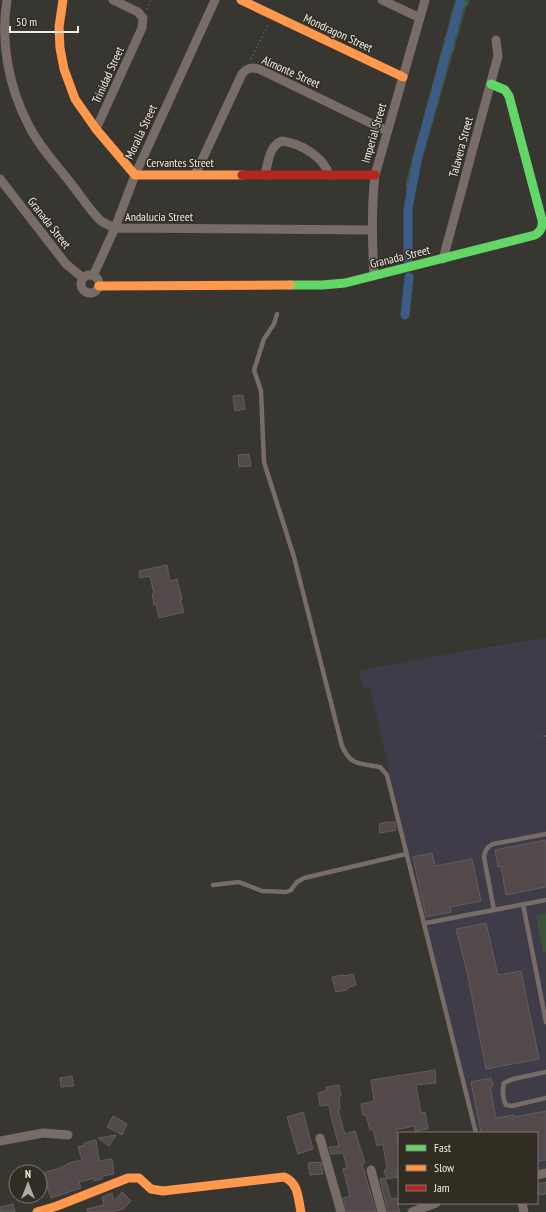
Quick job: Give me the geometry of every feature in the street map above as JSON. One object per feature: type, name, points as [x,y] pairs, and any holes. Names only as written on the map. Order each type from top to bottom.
[{"type":"street","name":"Andalucia Street","points":[[7,0],[4,30],[6,56],[12,85],[28,125],[43,147],[100,220],[115,228],[371,230]]},
{"type":"street","name":"Cervantes Street","points":[[63,0],[59,27],[60,48],[64,69],[75,99],[96,129],[135,175],[375,175]]},
{"type":"street","name":"Trinidad Street","points":[[96,129],[142,28],[143,22],[143,18],[138,12],[114,0]]},
{"type":"street","name":"Moralla Street","points":[[93,276],[115,228],[135,175],[215,0]]},
{"type":"street","name":"Mondragon Street","points":[[241,0],[403,77]]},
{"type":"street","points":[[382,0],[420,18]]},
{"type":"street","name":"Imperial Street","points":[[374,276],[371,230],[375,175],[425,0]]},
{"type":"street","name":"Talavera Street","points":[[443,259],[498,56],[496,40]]},
{"type":"street","name":"Almonte Street","points":[[195,175],[242,74],[245,70],[250,68],[259,69],[388,131]]},
{"type":"street","name":"Granada Street","points":[[99,286],[322,285],[345,283],[443,259],[539,233],[542,229],[542,220],[509,96],[505,90],[491,84]]},
{"type":"street","points":[[265,175],[271,152],[276,144],[282,141],[294,144],[314,155],[325,164],[329,175]]},
{"type":"street","name":"Granada Street","points":[[0,179],[66,264],[83,278]]},
{"type":"street","points":[[88,275],[93,276],[98,281],[99,286],[93,292],[87,292],[82,286],[83,278],[88,275]]},
{"type":"street","points":[[0,1141],[43,1133],[68,1136]]},
{"type":"street","points":[[320,1138],[341,1212]]},
{"type":"street","points":[[371,1170],[382,1212]]},
{"type":"street","points":[[37,1212],[132,1178],[141,1180],[152,1189],[163,1191],[284,1177],[293,1181],[296,1186],[300,1212]]},
{"type":"street","points":[[412,1212],[433,1204]]},
{"type":"lane","points":[[276,314],[274,324],[264,339],[254,370],[261,391],[264,462],[294,557],[342,746],[345,753],[355,762],[363,766],[380,768],[384,770],[387,775],[476,1132]]},
{"type":"lane","points":[[494,910],[484,857],[485,851],[493,844],[546,834]]},
{"type":"lane","points":[[212,885],[234,882],[242,883],[262,891],[286,892],[291,890],[300,879],[406,854]]},
{"type":"lane","points":[[426,923],[546,900]]},
{"type":"lane","points":[[523,904],[546,1022]]},
{"type":"lane","points":[[546,1072],[513,1079],[504,1083],[502,1090],[503,1099],[506,1105],[512,1106],[546,1098]]},
{"type":"path","points":[[245,70],[272,15]]},
{"type":"path","points":[[541,736],[546,736]]},
{"type":"shaded area","points":[[546,637],[546,1168],[538,1170],[538,1132],[477,1132],[370,688],[363,687],[359,670]]},
{"type":"green space","points":[[455,0],[470,0],[466,8],[423,157],[410,210],[411,259],[406,261],[406,182]]},
{"type":"green space","points":[[546,914],[546,952],[543,953],[536,915]]},
{"type":"building","points":[[243,395],[245,409],[235,411],[233,396]]},
{"type":"building","points":[[249,454],[251,466],[239,467],[238,455]]},
{"type":"building","points":[[167,565],[170,581],[177,579],[182,599],[180,599],[184,612],[159,618],[156,604],[154,605],[152,594],[154,594],[150,576],[140,578],[139,571]]},
{"type":"building","points":[[395,822],[396,830],[380,833],[379,824]]},
{"type":"building","points":[[546,840],[546,887],[506,895],[501,866],[498,867],[495,850]]},
{"type":"building","points":[[432,853],[435,866],[472,859],[481,901],[450,907],[451,912],[426,917],[413,857]]},
{"type":"building","points":[[486,923],[498,975],[521,971],[539,1059],[486,1069],[467,972],[456,929]]},
{"type":"building","points":[[353,974],[356,985],[347,988],[347,990],[336,992],[332,977]]},
{"type":"building","points":[[435,1070],[436,1083],[416,1085],[421,1113],[425,1112],[428,1129],[415,1131],[414,1126],[396,1130],[398,1139],[397,1177],[387,1179],[384,1170],[387,1169],[383,1144],[377,1146],[373,1129],[370,1130],[366,1115],[363,1115],[361,1104],[374,1101],[371,1080]]},
{"type":"building","points":[[72,1076],[74,1086],[61,1087],[60,1078]]},
{"type":"building","points":[[491,1078],[493,1086],[490,1087],[496,1118],[514,1115],[514,1117],[546,1111],[546,1160],[538,1161],[538,1132],[481,1132],[471,1082]]},
{"type":"building","points":[[339,1085],[341,1096],[339,1096],[340,1110],[338,1110],[345,1134],[355,1131],[365,1163],[362,1164],[376,1212],[347,1212],[343,1198],[350,1196],[343,1169],[347,1168],[343,1153],[331,1154],[329,1147],[339,1146],[329,1105],[320,1106],[318,1093],[327,1090],[326,1087]]},
{"type":"building","points":[[303,1112],[313,1149],[298,1154],[287,1117]]},
{"type":"building","points":[[113,1116],[127,1124],[122,1135],[107,1127]]},
{"type":"building","points":[[116,1135],[109,1146],[98,1138]]},
{"type":"building","points":[[96,1140],[98,1161],[112,1159],[114,1174],[102,1176],[102,1179],[94,1181],[94,1178],[79,1182],[81,1188],[51,1198],[48,1190],[48,1172],[60,1168],[69,1163],[82,1160],[78,1147],[84,1145],[84,1143]]},
{"type":"building","points":[[321,1162],[323,1174],[310,1175],[308,1163]]},
{"type":"building","points":[[385,1178],[391,1199],[396,1198],[400,1212],[388,1212],[380,1179]]},
{"type":"building","points":[[546,1182],[546,1194],[539,1195],[538,1184]]},
{"type":"building","points":[[122,1192],[131,1201],[123,1209],[112,1212],[87,1212],[87,1209],[104,1205],[102,1197],[112,1193],[114,1201]]},
{"type":"building","points":[[13,1204],[15,1212],[0,1212],[0,1207]]},
{"type":"waterway","points":[[408,260],[408,209],[418,156],[461,0]]},
{"type":"waterway","points":[[405,315],[409,277]]},
{"type":"traffic: fast","points":[[290,285],[345,283],[535,235],[539,232],[542,227],[542,220],[509,96],[505,90],[491,84]]},
{"type":"traffic: slow","points":[[63,0],[59,27],[60,48],[64,69],[75,99],[96,129],[135,175],[242,175]]},
{"type":"traffic: slow","points":[[241,0],[403,77]]},
{"type":"traffic: slow","points":[[99,286],[290,285]]},
{"type":"traffic: slow","points":[[37,1212],[57,1206],[128,1178],[139,1178],[151,1189],[163,1191],[284,1177],[293,1183],[295,1187],[301,1212]]},
{"type":"traffic: jam","points":[[242,175],[375,175]]}]
